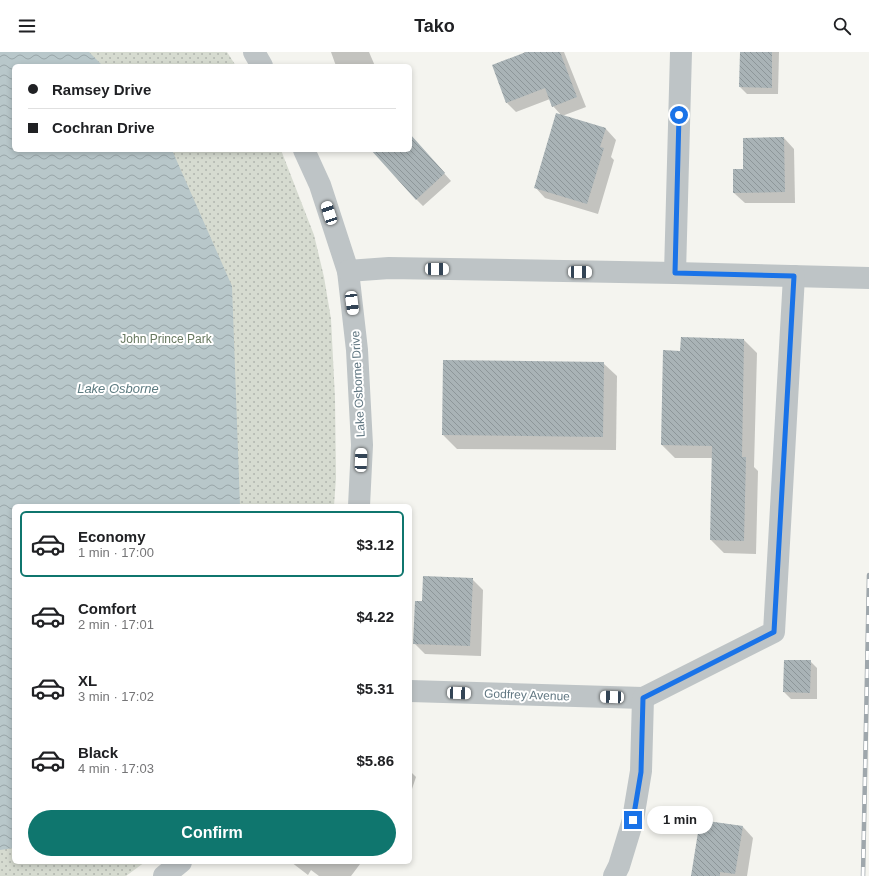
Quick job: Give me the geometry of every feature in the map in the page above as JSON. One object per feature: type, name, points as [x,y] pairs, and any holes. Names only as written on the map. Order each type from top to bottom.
[{"type":"street","points":[[254,52],[261,64]]},
{"type":"street","points":[[675,273],[681,52]]},
{"type":"street","name":"Lake Osborne Drive","points":[[305,152],[320,185],[348,271],[358,358],[362,445],[359,504]]},
{"type":"street","points":[[348,271],[389,268],[869,278]]},
{"type":"street","points":[[614,876],[619,866],[633,820],[641,772],[643,698],[774,632],[794,276]]},
{"type":"street","name":"Godfrey Avenue","points":[[412,691],[643,698]]},
{"type":"street","points":[[164,876],[179,864]]},
{"type":"green space","name":"Lake Osborne","points":[[0,52],[227,52],[235,64],[12,64],[12,152],[282,152],[314,235],[324,277],[331,319],[335,398],[336,478],[334,504],[12,504],[12,864],[142,864],[126,876],[0,876]]},
{"type":"water","name":"Lake Osborne","points":[[0,52],[89,52],[101,64],[12,64],[12,152],[173,152],[232,286],[240,504],[12,504],[12,848],[0,850]]},
{"type":"building","points":[[526,52],[560,52],[577,97],[552,107],[545,88],[506,103],[492,65]]},
{"type":"building","points":[[740,52],[772,52],[772,88],[739,87]]},
{"type":"building","points":[[556,113],[606,128],[600,147],[604,148],[587,204],[534,188]]},
{"type":"building","points":[[412,136],[445,173],[416,200],[373,152],[412,152]]},
{"type":"building","points":[[784,137],[785,192],[733,193],[733,169],[743,169],[743,138]]},
{"type":"building","points":[[681,337],[744,339],[742,457],[746,457],[744,541],[710,540],[712,446],[661,445],[663,350],[680,351]]},
{"type":"building","points":[[443,360],[604,362],[603,437],[442,435]]},
{"type":"building","points":[[423,576],[473,578],[470,646],[413,644],[415,601],[422,601]]},
{"type":"building","points":[[784,660],[811,660],[810,693],[783,692]]},
{"type":"building","points":[[700,820],[743,826],[735,874],[720,872],[720,876],[691,876]]},
{"type":"railway","points":[[863,876],[869,575]]},
{"type":"route","points":[[633,820],[641,772],[643,698],[774,632],[794,276],[675,273],[679,115]]},
{"type":"park label","name":"John Prince Park","points":[[166,339]]}]
